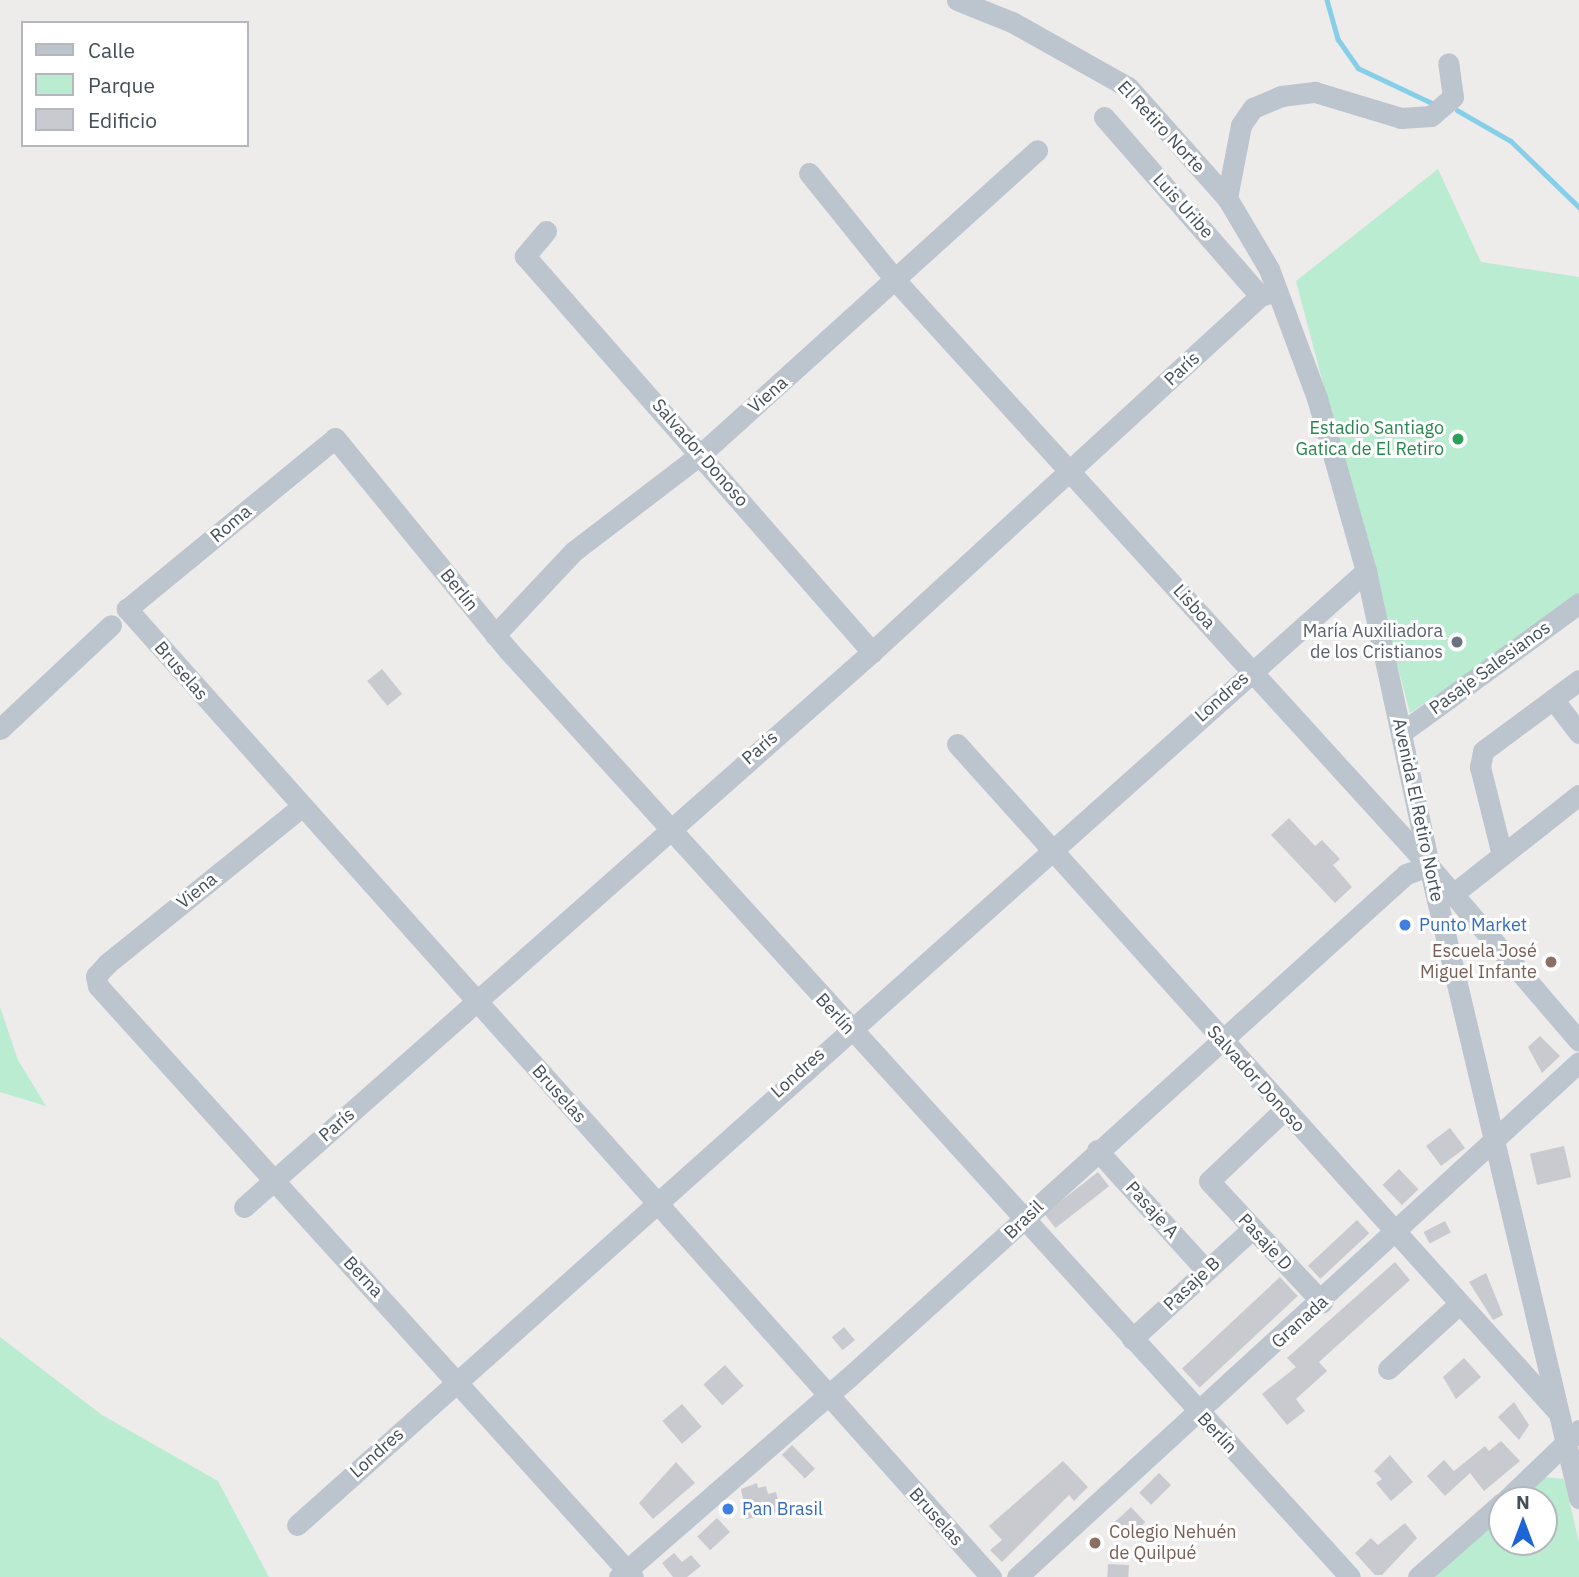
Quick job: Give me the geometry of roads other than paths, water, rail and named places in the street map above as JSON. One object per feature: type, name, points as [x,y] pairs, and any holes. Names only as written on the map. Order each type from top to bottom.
[{"type":"street","name":"El Retiro Norte","points":[[957,0],[1012,22],[1128,87],[1227,198],[1269,269],[1268,293]]},
{"type":"street","points":[[1227,198],[1241,125],[1254,107],[1281,96],[1315,92],[1401,118],[1431,116],[1453,97],[1448,63]]},
{"type":"street","name":"Luis Uribe","points":[[1104,117],[1268,293]]},
{"type":"street","name":"Viena","points":[[495,635],[574,551],[701,454],[896,281],[1037,150]]},
{"type":"street","name":"Lisboa","points":[[810,173],[896,281],[1429,866],[1579,1041]]},
{"type":"street","name":"Salvador Donoso","points":[[546,231],[525,256],[872,652]]},
{"type":"street","name":"París","points":[[244,1207],[477,1004],[667,828],[872,652],[1268,293]]},
{"type":"street","name":"Avenida El Retiro Norte","points":[[1268,293],[1317,398],[1366,571],[1429,866],[1557,1411],[1575,1440],[1579,1499]]},
{"type":"street","name":"Roma","points":[[127,609],[335,438]]},
{"type":"street","name":"Berlín","points":[[335,438],[495,635],[848,1028],[1350,1577]]},
{"type":"street","name":"Londres","points":[[297,1525],[848,1028],[1366,571]]},
{"type":"street","name":"Pasaje Salesianos","points":[[1401,733],[1579,603]]},
{"type":"street","name":"Bruselas","points":[[127,609],[300,808],[656,1201],[827,1397],[991,1577]]},
{"type":"street","points":[[0,729],[111,625]]},
{"type":"street","points":[[1503,855],[1481,756],[1579,680]]},
{"type":"street","points":[[1553,699],[1579,733]]},
{"type":"street","name":"Salvador Donoso","points":[[957,744],[1054,848],[1221,1040],[1557,1411]]},
{"type":"street","points":[[1453,894],[1579,795]]},
{"type":"street","name":"Viena","points":[[96,976],[300,808]]},
{"type":"street","name":"Brasil","points":[[626,1575],[1406,874],[1429,866]]},
{"type":"street","name":"Berna","points":[[96,976],[105,996],[459,1380],[626,1575]]},
{"type":"street","name":"Granada","points":[[1017,1577],[1396,1235],[1494,1139],[1579,1062]]},
{"type":"street","name":"Pasaje D","points":[[1284,1110],[1209,1181],[1322,1302]]},
{"type":"street","name":"Pasaje A","points":[[1097,1150],[1206,1270]]},
{"type":"street","name":"Pasaje B","points":[[1132,1339],[1252,1229]]},
{"type":"street","points":[[1388,1369],[1459,1304]]},
{"type":"street","points":[[1522,1486],[1575,1440]]},
{"type":"street","points":[[1418,1577],[1488,1516]]},
{"type":"waterway","points":[[1327,0],[1338,39],[1358,68],[1432,103]]},
{"type":"waterway","points":[[1457,110],[1511,141],[1579,207]]},
{"type":"place","name":"Estadio Santiago Gatica de El Retiro","points":[[1458,439]]},
{"type":"place","name":"María Auxiliadora de los Cristianos","points":[[1457,642]]},
{"type":"place","name":"Punto Market","points":[[1405,925]]},
{"type":"place","name":"Escuela José Miguel Infante","points":[[1551,962]]},
{"type":"place","name":"Pan Brasil","points":[[728,1509]]},
{"type":"place","name":"Colegio Nehuén de Quilpué","points":[[1095,1543]]}]
